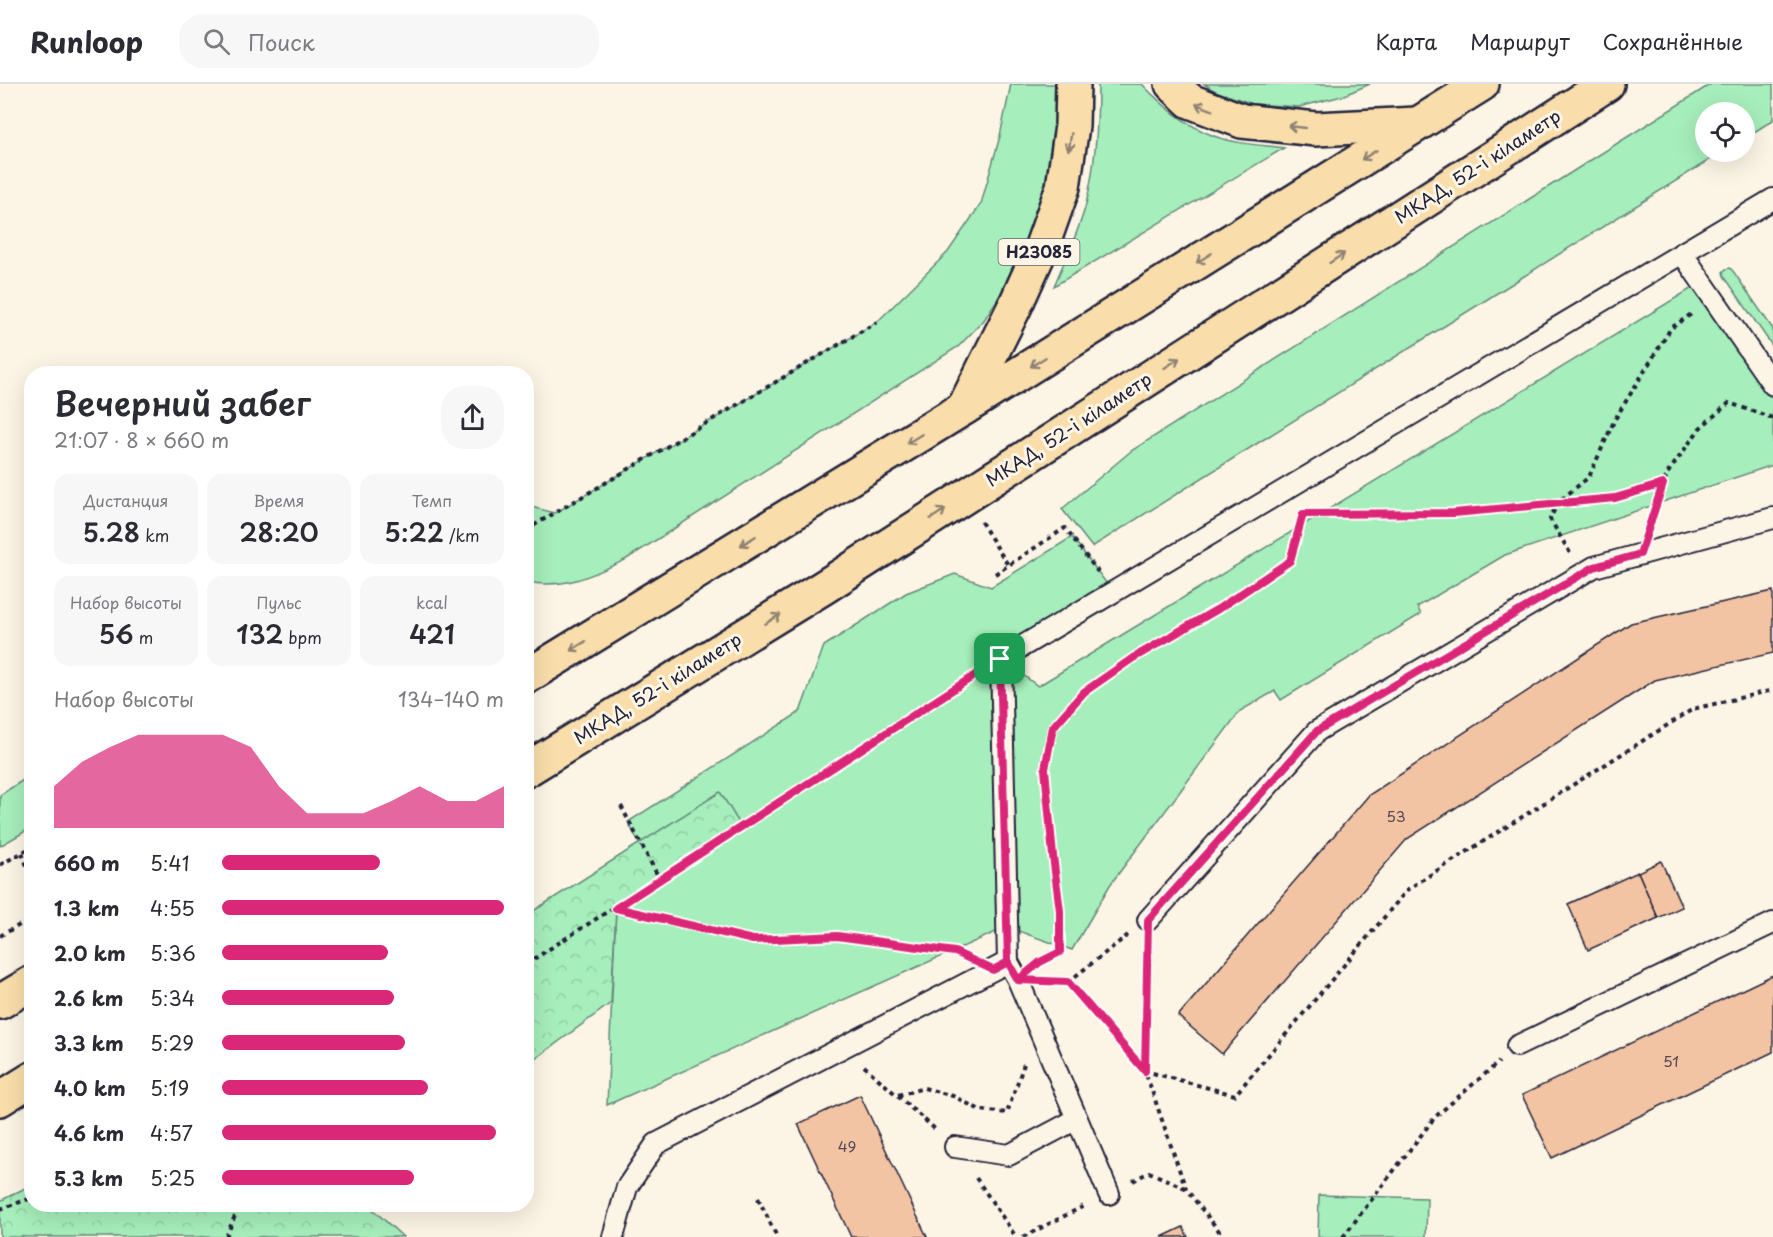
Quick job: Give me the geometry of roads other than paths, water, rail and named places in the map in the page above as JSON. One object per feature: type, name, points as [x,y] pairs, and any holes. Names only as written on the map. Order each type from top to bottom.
[{"type":"highway","name":"Н23085","points":[[964,408],[1042,246],[1063,187],[1072,126],[1073,84]]},
{"type":"highway","points":[[1172,84],[1190,101],[1242,121],[1316,129],[1419,124]]},
{"type":"highway","points":[[534,672],[964,408],[1482,84]]},
{"type":"highway","name":"МКАД, 52-і кіламетр","points":[[534,765],[825,587],[1607,84]]},
{"type":"highway","points":[[0,1002],[24,988]]},
{"type":"highway","points":[[0,1099],[24,1084]]},
{"type":"lane","points":[[1000,966],[1000,659],[1773,199]]},
{"type":"lane","points":[[1682,253],[1773,385]]},
{"type":"lane","points":[[1148,920],[1317,731],[1594,567],[1773,518]]},
{"type":"lane","points":[[1517,1046],[1773,923]]},
{"type":"lane","points":[[1000,966],[1018,980],[1109,1194]]},
{"type":"lane","points":[[613,1237],[627,1187],[656,1144],[1000,966]]},
{"type":"lane","points":[[955,1147],[1009,1155],[1077,1119]]}]
